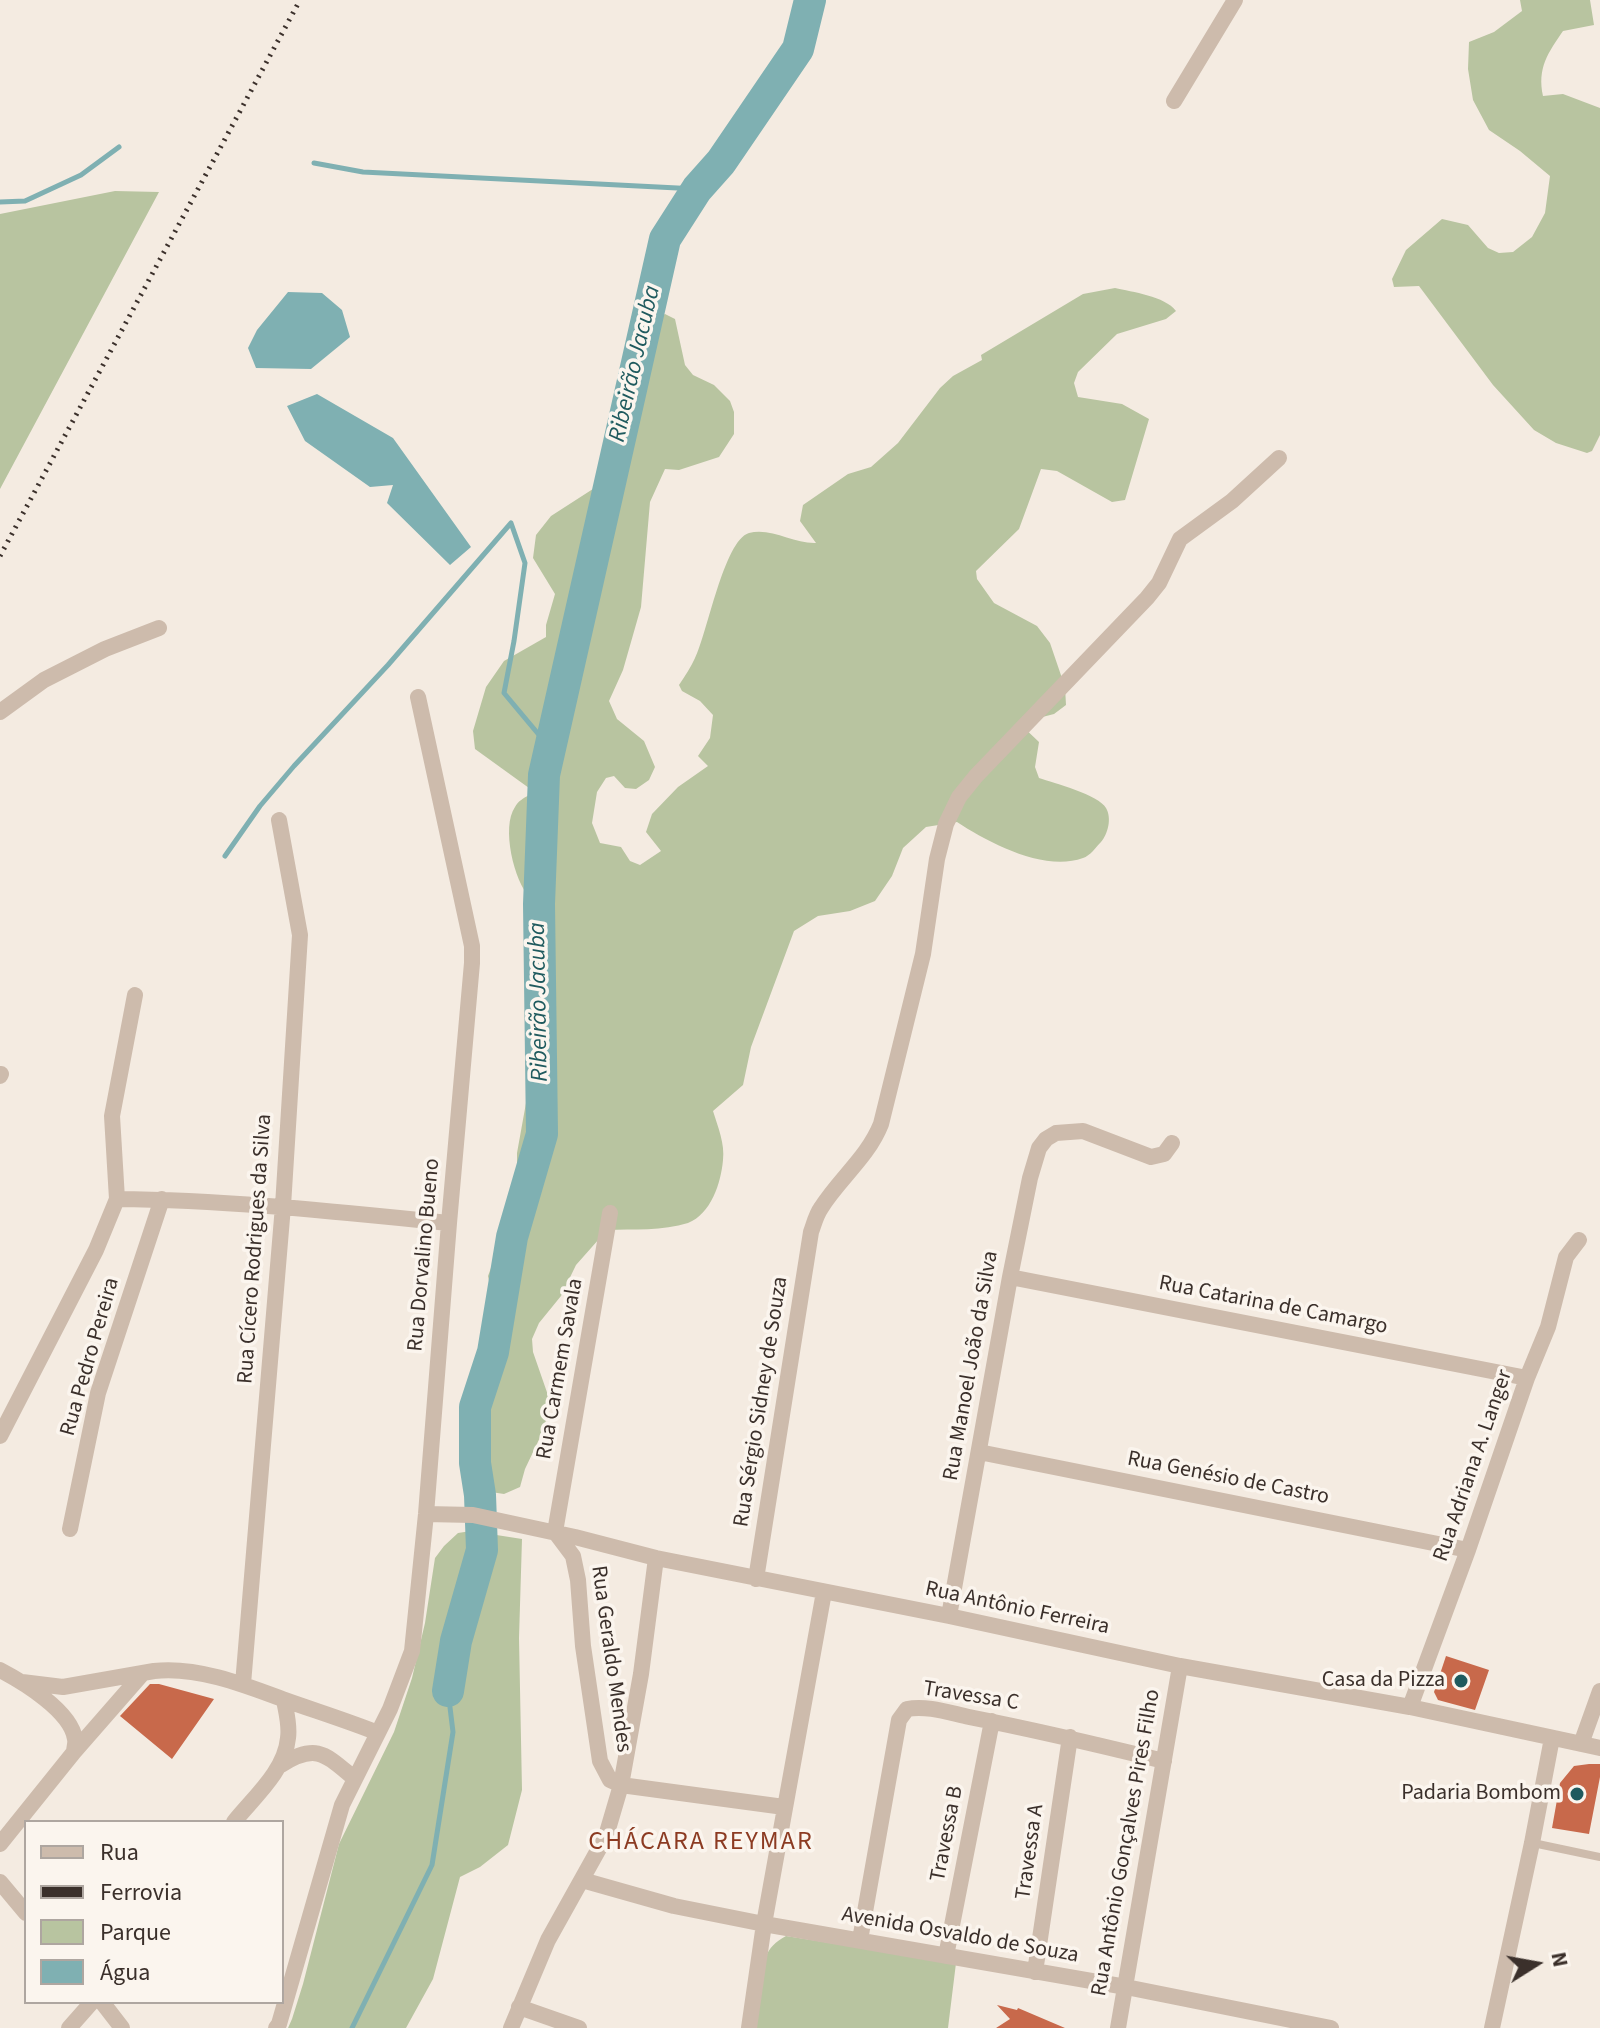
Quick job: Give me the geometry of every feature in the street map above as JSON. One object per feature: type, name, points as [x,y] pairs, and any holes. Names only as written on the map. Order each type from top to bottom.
[{"type":"street","points":[[1174,101],[1235,0]]},
{"type":"street","name":"Rua Sérgio Sidney de Souza","points":[[756,1579],[811,1232],[819,1212],[867,1151],[881,1124],[923,954],[937,859],[946,824],[959,797],[976,776],[1147,598],[1159,583],[1180,539],[1232,501],[1279,458]]},
{"type":"street","points":[[0,712],[44,680],[105,649],[159,628]]},
{"type":"street","name":"Rua Dorvalino Bueno","points":[[276,2028],[342,1805],[390,1709],[412,1651],[472,963],[472,946],[418,697]]},
{"type":"street","name":"Rua Cícero Rodrigues da Silva","points":[[243,1684],[283,1206],[300,935],[279,820]]},
{"type":"street","points":[[0,1436],[96,1250],[117,1199],[112,1116],[135,995]]},
{"type":"street","name":"Rua Manoel João da Silva","points":[[949,1616],[1010,1277],[1039,1148],[1056,1133],[1083,1131],[1151,1157],[1164,1154],[1172,1143]]},
{"type":"street","points":[[117,1199],[283,1206],[449,1223]]},
{"type":"street","name":"Rua Pedro Pereira","points":[[70,1529],[98,1393],[162,1199]]},
{"type":"street","name":"Rua Carmem Savala","points":[[555,1532],[610,1213]]},
{"type":"street","name":"Rua Adriana A. Langer","points":[[1410,1707],[1548,1327],[1566,1257],[1579,1240]]},
{"type":"street","name":"Rua Catarina de Camargo","points":[[1010,1277],[1527,1378]]},
{"type":"street","name":"Rua Genésio de Castro","points":[[979,1452],[1468,1550]]},
{"type":"street","name":"Rua Antônio Ferreira","points":[[426,1514],[473,1515],[756,1579],[949,1616],[1180,1666],[1410,1707],[1600,1748]]},
{"type":"street","name":"Rua Geraldo Mendes","points":[[511,2028],[548,1940],[606,1836],[621,1785],[610,1780],[600,1761],[583,1646],[576,1568],[573,1556],[555,1532]]},
{"type":"street","points":[[656,1558],[641,1674],[621,1785],[784,1807]]},
{"type":"street","points":[[749,2028],[784,1807],[824,1592]]},
{"type":"street","name":"Rua Antônio Gonçalves Pires Filho","points":[[1118,2028],[1180,1666]]},
{"type":"street","points":[[0,1670],[22,1682],[70,1725],[75,1739],[74,1752]]},
{"type":"street","points":[[22,1682],[63,1687],[165,1670],[185,1672],[243,1684],[378,1733]]},
{"type":"street","points":[[0,1844],[143,1673]]},
{"type":"street","points":[[1581,1744],[1600,1691]]},
{"type":"street","points":[[281,1765],[288,1739],[284,1700]]},
{"type":"street","name":"Travessa C","points":[[860,1940],[899,1720],[907,1709],[992,1721],[1164,1761]]},
{"type":"street","name":"Travessa B","points":[[946,1956],[992,1721]]},
{"type":"street","name":"Travessa A","points":[[1035,1972],[1070,1737]]},
{"type":"street","points":[[1492,2028],[1552,1738]]},
{"type":"street","points":[[236,1820],[281,1765],[296,1755],[309,1752],[321,1754],[355,1779]]},
{"type":"street","name":"Avenida Osvaldo de Souza","points":[[582,1880],[674,1906],[764,1924],[1126,1987],[1324,2028]]},
{"type":"street","points":[[0,1882],[24,1911]]},
{"type":"street","points":[[69,2028],[90,2004]]},
{"type":"street","points":[[104,2004],[122,2028]]},
{"type":"street","points":[[519,2007],[579,2028]]},
{"type":"lane","points":[[1532,1843],[1600,1857]]},
{"type":"green space","points":[[1520,0],[1590,0],[1594,25],[1563,31],[1548,54],[1541,77],[1543,96],[1563,94],[1600,108],[1600,435],[1592,451],[1587,453],[1556,443],[1534,430],[1493,385],[1419,286],[1394,287],[1392,279],[1406,250],[1442,219],[1468,225],[1488,248],[1499,253],[1513,252],[1532,237],[1545,213],[1550,176],[1489,130],[1473,100],[1468,69],[1469,42],[1494,32],[1522,11]]},
{"type":"green space","points":[[115,191],[159,192],[0,489],[0,214]]},
{"type":"green space","points":[[1115,288],[1156,298],[1176,311],[1166,319],[1117,334],[1078,372],[1074,383],[1078,397],[1122,404],[1149,419],[1125,500],[1112,502],[1057,471],[1041,469],[1019,529],[976,571],[977,579],[994,603],[1037,626],[1050,643],[1065,687],[1066,705],[1054,714],[1019,723],[1039,742],[1035,767],[1039,778],[1076,790],[1102,803],[1109,816],[1106,835],[1086,857],[1051,861],[1017,853],[957,822],[926,827],[903,848],[892,876],[875,901],[850,911],[818,916],[794,931],[751,1047],[743,1085],[713,1111],[723,1154],[720,1178],[709,1205],[696,1219],[678,1226],[607,1230],[576,1265],[561,1296],[539,1323],[532,1339],[533,1352],[550,1401],[544,1429],[520,1487],[504,1494],[491,1492],[483,1482],[481,1463],[487,1398],[497,1367],[500,1336],[488,1276],[510,1244],[514,1228],[509,1218],[505,1218],[517,1185],[517,1153],[533,1064],[543,1030],[544,976],[530,898],[519,879],[509,840],[511,816],[518,803],[529,795],[529,788],[475,749],[473,731],[486,687],[504,661],[546,637],[546,625],[555,594],[533,558],[536,535],[551,516],[596,487],[606,473],[612,453],[615,395],[629,336],[665,314],[675,319],[685,365],[693,375],[714,385],[730,401],[734,412],[734,434],[719,457],[679,470],[665,469],[650,502],[641,607],[623,670],[609,701],[617,719],[644,741],[655,767],[649,780],[636,789],[625,788],[614,776],[606,778],[597,792],[592,823],[600,843],[621,847],[630,861],[640,865],[661,851],[646,832],[652,814],[678,787],[708,766],[698,756],[710,738],[713,715],[700,701],[682,691],[679,685],[695,658],[724,570],[740,539],[757,532],[816,543],[800,521],[803,505],[848,474],[871,467],[898,443],[940,388],[953,376],[982,360],[981,355],[1083,294]]},
{"type":"green space","points":[[471,1531],[522,1539],[519,1638],[522,1790],[508,1845],[480,1867],[460,1877],[433,1979],[406,2028],[288,2028],[303,1984],[339,1844],[394,1732],[412,1678],[425,1623],[435,1558],[458,1533]]},
{"type":"green space","points":[[786,1936],[956,1963],[948,2028],[754,2028],[765,1958],[773,1945]]},
{"type":"water","points":[[288,292],[322,293],[342,310],[350,337],[311,369],[256,368],[248,348],[257,330]]},
{"type":"water","points":[[317,394],[393,438],[471,547],[450,565],[387,503],[393,485],[370,487],[305,441],[287,406]]},
{"type":"building","name":"Casa da Pizza","points":[[1446,1656],[1489,1670],[1475,1710],[1438,1700],[1434,1692]]},
{"type":"building","points":[[150,1684],[214,1699],[172,1759],[120,1716]]},
{"type":"building","name":"Padaria Bombom","points":[[1600,1764],[1600,1777],[1589,1834],[1552,1828],[1560,1783],[1574,1766]]},
{"type":"building","points":[[997,2005],[1018,2008],[1065,2028],[996,2028],[1010,2019]]},
{"type":"waterway","name":"Ribeirão Jacuba","points":[[448,1691],[456,1641],[482,1550],[480,1495],[475,1463],[475,1407],[493,1352],[512,1237],[542,1134],[539,904],[544,775],[665,239],[697,189],[721,162],[798,49],[810,0]]},
{"type":"waterway","points":[[0,202],[25,201],[81,175],[119,147]]},
{"type":"waterway","points":[[314,163],[363,172],[697,189]]},
{"type":"waterway","points":[[225,856],[260,806],[294,766],[388,665],[511,523],[525,563],[504,693],[550,748]]},
{"type":"waterway","name":"Ribeirão Jacuba","points":[[352,2028],[432,1865],[453,1732],[448,1691]]},
{"type":"railway","points":[[0,556],[300,0]]},
{"type":"place","name":"Casa da Pizza","points":[[1461,1681]]},
{"type":"place","name":"Padaria Bombom","points":[[1577,1794]]},
{"type":"district","name":"CHÁCARA REYMAR","points":[[701,1843]]}]
